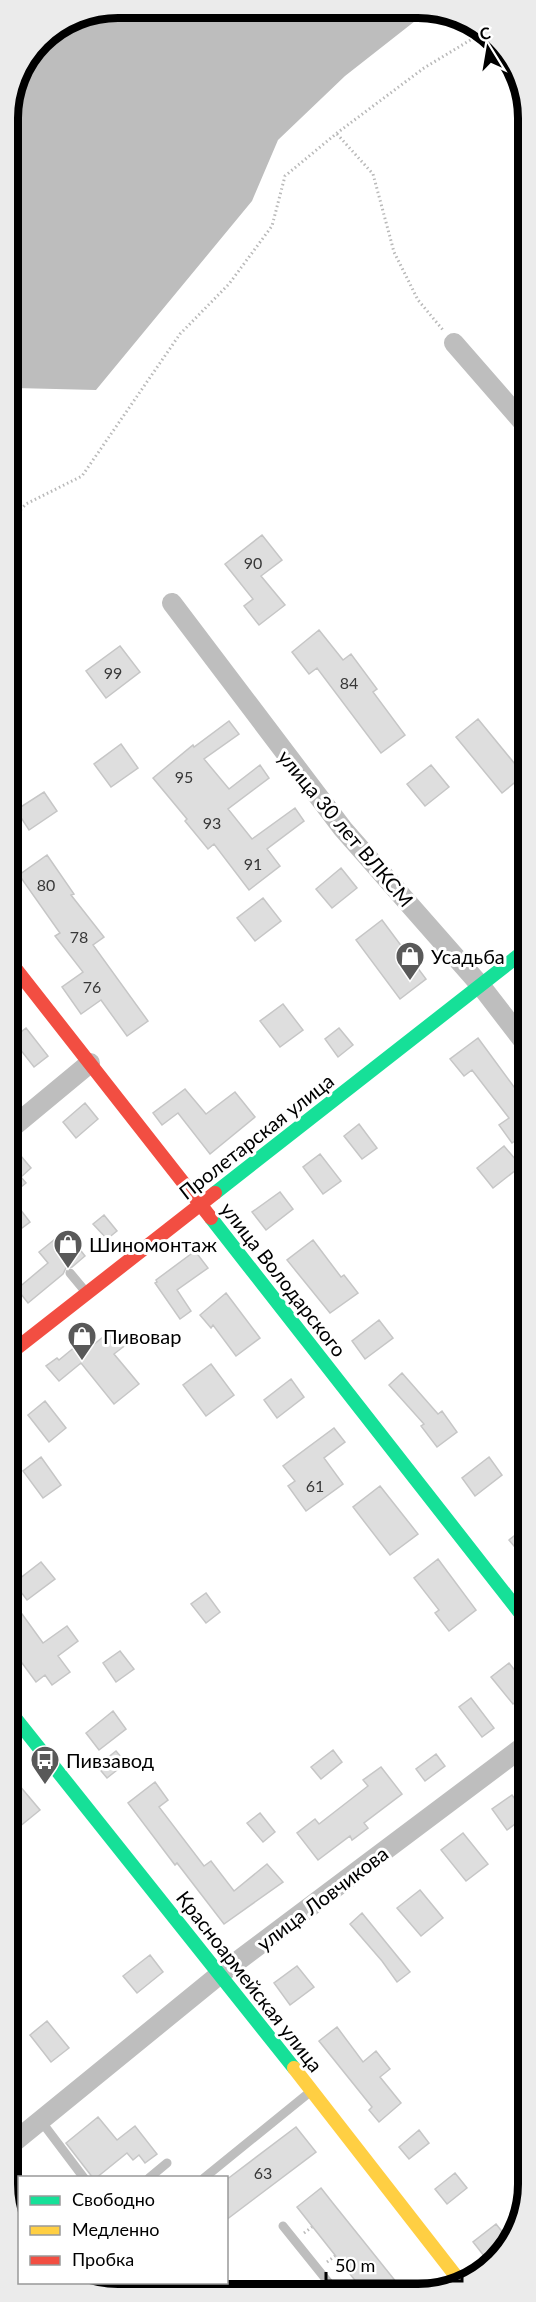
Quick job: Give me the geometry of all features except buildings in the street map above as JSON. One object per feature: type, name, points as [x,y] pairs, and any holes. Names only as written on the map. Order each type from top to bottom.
[{"type":"street","points":[[454,344],[518,417]]},
{"type":"street","name":"улица 30 лет ВЛКСМ","points":[[172,603],[343,829],[480,986],[518,1034]]},
{"type":"street","name":"Пролетарская улица","points":[[18,1347],[518,956]]},
{"type":"street","name":"улица Володарского","points":[[18,972],[518,1610]]},
{"type":"street","points":[[18,1123],[90,1063]]},
{"type":"street","name":"Красноармейская улица","points":[[18,1722],[456,2276]]},
{"type":"street","name":"улица Ловчикова","points":[[18,2140],[219,1975],[518,1751]]},
{"type":"lane","points":[[70,1273],[87,1293]]},
{"type":"lane","points":[[206,2176],[312,2091]]},
{"type":"lane","points":[[41,2121],[82,2176]]},
{"type":"lane","points":[[151,2176],[167,2163]]},
{"type":"lane","points":[[283,2226],[330,2284]]},
{"type":"path","points":[[18,513],[26,504],[82,476],[180,334],[229,284],[272,226],[285,176],[337,133],[424,68],[476,37]]},
{"type":"path","points":[[337,133],[373,174],[394,252],[418,300],[454,344]]},
{"type":"shaded area","points":[[118,18],[419,18],[345,76],[278,140],[252,201],[96,390],[18,388],[18,111],[21,92],[28,74],[39,57],[68,31],[98,20]]},
{"type":"traffic: fast","points":[[215,1193],[518,956]]},
{"type":"traffic: fast","points":[[211,1218],[518,1610]]},
{"type":"traffic: fast","points":[[18,1722],[294,2068]]},
{"type":"traffic: slow","points":[[294,2068],[456,2276]]},
{"type":"traffic: jam","points":[[18,972],[211,1218]]},
{"type":"traffic: jam","points":[[18,1347],[215,1193]]},
{"type":"place","name":"Усадьба","points":[[410,982]]},
{"type":"place","name":"Шиномонтаж","points":[[68,1270]]},
{"type":"place","name":"Пивовар","points":[[82,1362]]},
{"type":"place","name":"Пивзавод","points":[[45,1786]]}]
